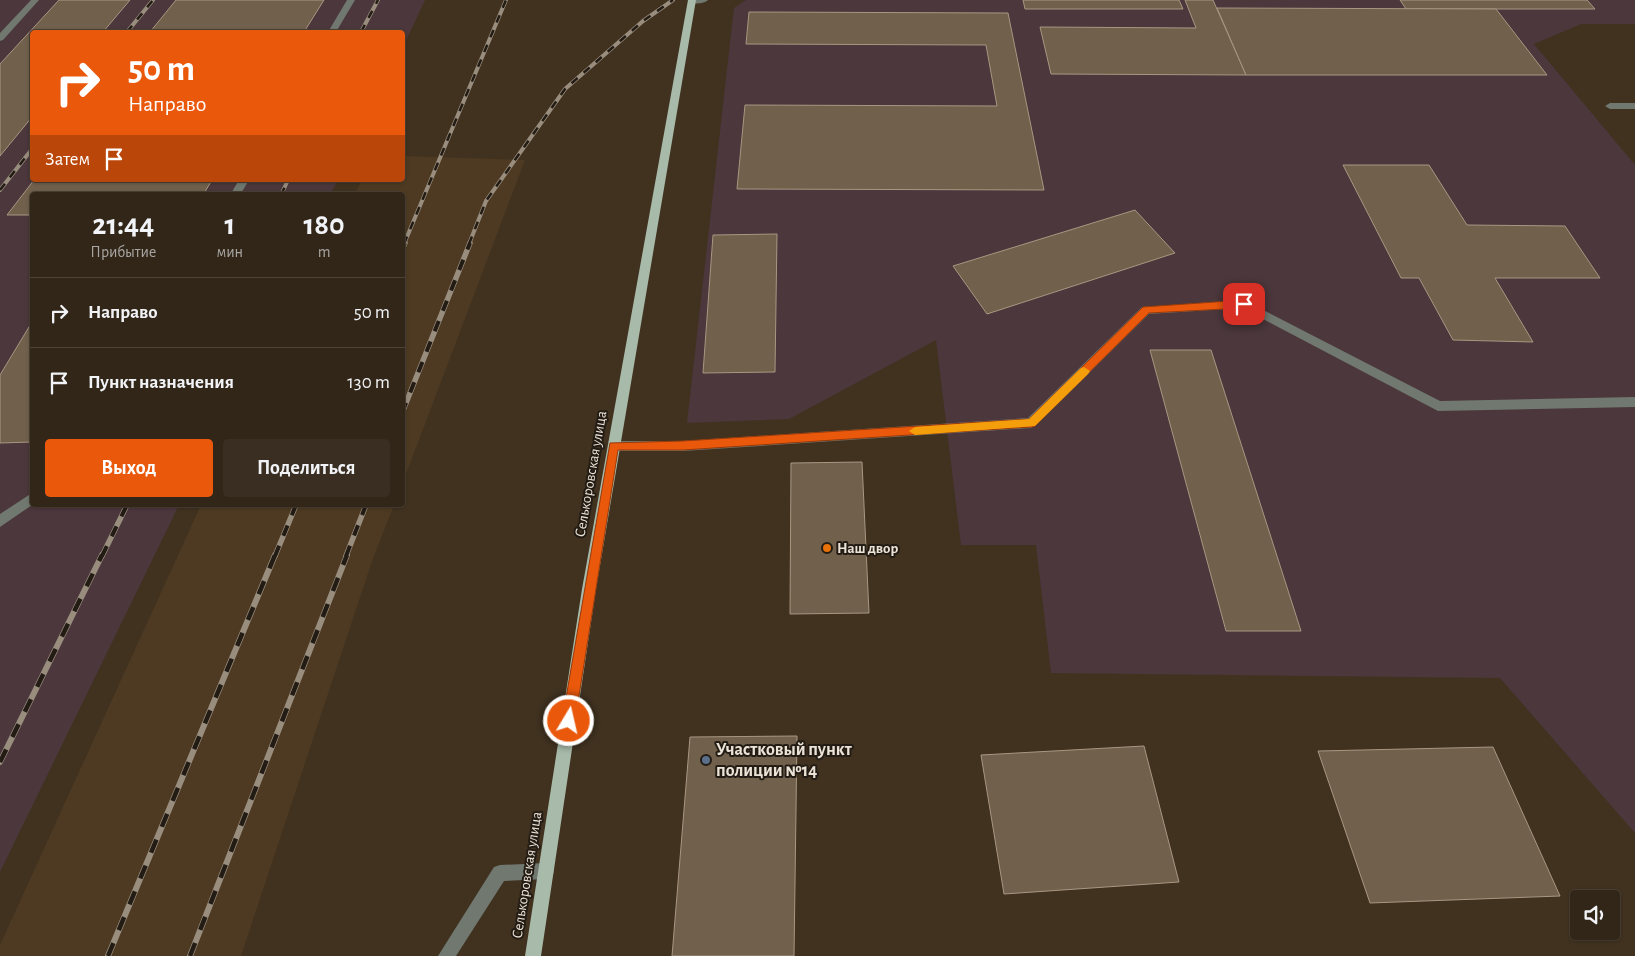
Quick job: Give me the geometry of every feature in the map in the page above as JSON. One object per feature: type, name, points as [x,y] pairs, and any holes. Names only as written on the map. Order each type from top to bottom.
[{"type":"main road","name":"Селькоровская улица","points":[[533,956],[589,590],[692,0]]},
{"type":"lane","points":[[0,38],[36,0]]},
{"type":"lane","points":[[333,30],[351,0]]},
{"type":"lane","points":[[692,0],[704,0]]},
{"type":"lane","points":[[1610,106],[1635,106]]},
{"type":"lane","points":[[614,446],[683,446],[1031,423],[1146,310],[1244,304],[1438,406],[1635,402]]},
{"type":"lane","points":[[0,521],[30,499]]},
{"type":"lane","points":[[446,956],[500,873],[546,871]]},
{"type":"shaded area","points":[[0,0],[425,0],[405,43],[405,30],[30,30],[30,182],[337,182],[332,192],[30,192],[30,507],[178,507],[0,872]]},
{"type":"shaded area","points":[[746,0],[1635,0],[1635,24],[1581,24],[1534,44],[1635,165],[1635,833],[1500,678],[1051,673],[1036,545],[961,545],[936,340],[789,419],[687,423],[734,8]]},
{"type":"shaded area","points":[[405,156],[525,160],[405,477],[405,192],[356,192],[361,182],[405,182]]},
{"type":"shaded area","points":[[200,507],[393,507],[372,561],[241,956],[0,956],[0,945]]},
{"type":"building","points":[[59,0],[130,0],[105,30],[31,30]]},
{"type":"building","points":[[176,0],[324,0],[305,30],[152,30]]},
{"type":"building","points":[[1023,0],[1179,0],[1183,9],[1025,9]]},
{"type":"building","points":[[1185,0],[1213,0],[1246,75],[1051,74],[1040,27],[1196,28]]},
{"type":"building","points":[[1400,0],[1587,0],[1595,9],[1406,9]]},
{"type":"building","points":[[1217,8],[1496,9],[1547,75],[1246,75]]},
{"type":"building","points":[[749,12],[1008,13],[1044,190],[737,189],[745,105],[997,106],[986,45],[746,44]]},
{"type":"building","points":[[30,31],[30,119],[0,156],[0,64]]},
{"type":"building","points":[[1343,165],[1429,165],[1467,225],[1565,226],[1600,278],[1495,278],[1533,342],[1453,340],[1419,278],[1401,278]]},
{"type":"building","points":[[32,182],[211,182],[205,192],[30,192],[30,215],[7,215]]},
{"type":"building","points":[[1135,210],[1175,253],[987,314],[953,266]]},
{"type":"building","points":[[777,234],[775,372],[703,373],[713,235]]},
{"type":"building","points":[[30,325],[30,442],[0,443],[0,375]]},
{"type":"building","points":[[1150,350],[1211,350],[1301,631],[1226,631]]},
{"type":"building","points":[[862,462],[869,613],[790,614],[791,463]]},
{"type":"building","points":[[797,736],[794,956],[672,956],[690,737]]},
{"type":"building","points":[[1144,746],[1179,882],[1004,894],[981,755]]},
{"type":"building","points":[[1493,747],[1560,896],[1370,903],[1318,751]]},
{"type":"railway","points":[[129,30],[153,0]]},
{"type":"railway","points":[[362,30],[378,0]]},
{"type":"railway","points":[[405,242],[506,0]]},
{"type":"railway","points":[[469,244],[486,201],[565,89],[643,21],[673,0]]},
{"type":"railway","points":[[0,190],[30,152]]},
{"type":"railway","points":[[282,192],[287,182]]},
{"type":"railway","points":[[405,406],[470,243]]},
{"type":"railway","points":[[102,556],[126,507]]},
{"type":"railway","points":[[275,556],[295,507]]},
{"type":"railway","points":[[346,556],[365,507]]},
{"type":"railway","points":[[0,762],[102,555]]},
{"type":"railway","points":[[108,956],[275,555]]},
{"type":"railway","points":[[190,956],[347,555]]},
{"type":"slow traffic","points":[[915,431],[1031,423],[1084,371]]},
{"type":"place","name":"Наш двор","points":[[827,548]]},
{"type":"place","name":"Участковый пункт полиции №14","points":[[706,760]]},
{"type":"route","points":[[569,721],[614,446],[683,446],[1031,423],[1146,310],[1244,304]]}]
